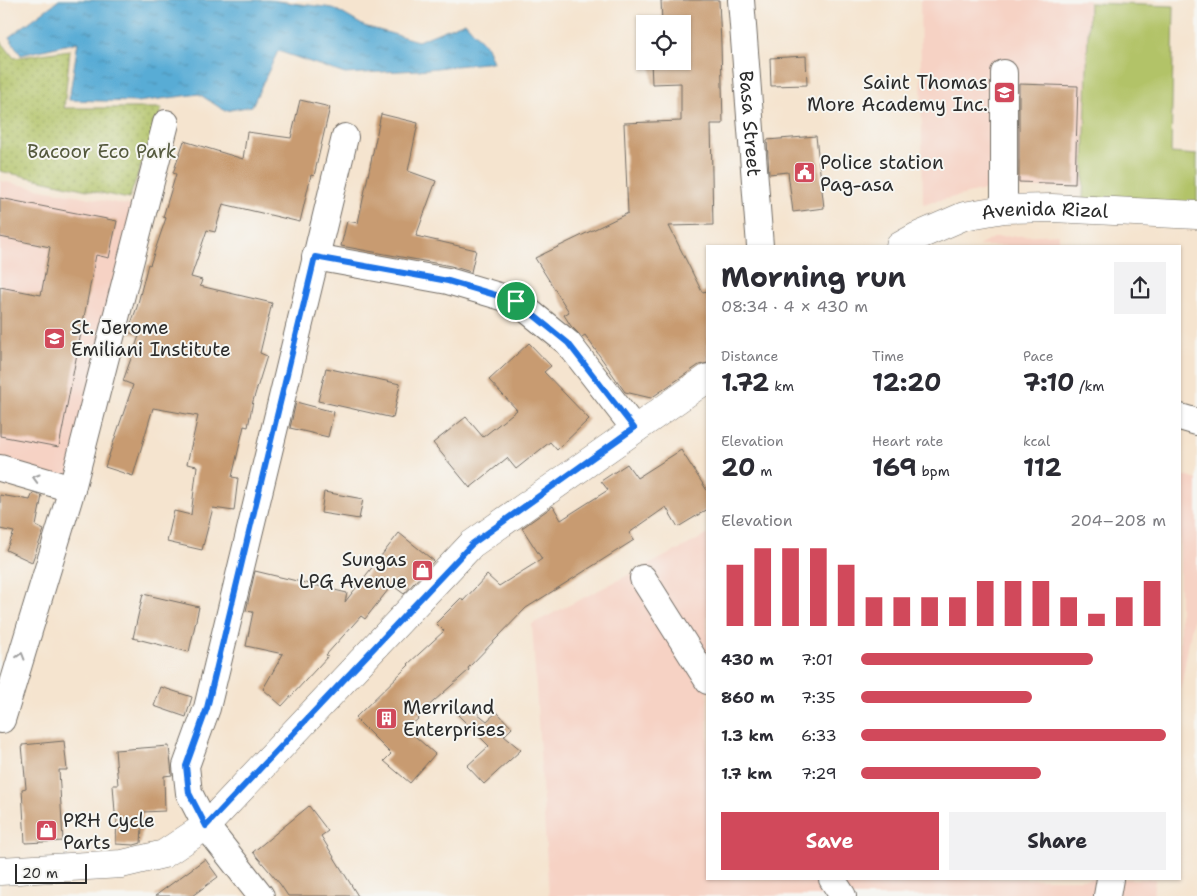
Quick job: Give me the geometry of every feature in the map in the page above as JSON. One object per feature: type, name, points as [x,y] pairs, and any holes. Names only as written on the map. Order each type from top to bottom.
[{"type":"main road","name":"Avenida Rizal","points":[[914,243],[964,216],[1004,209],[1052,208],[1197,215]]},
{"type":"main road","points":[[0,871],[122,864],[164,854],[206,826],[472,544],[634,428],[706,379]]},
{"type":"street","name":"Basa Street","points":[[741,0],[760,245]]},
{"type":"street","points":[[1004,73],[1004,209]]},
{"type":"street","points":[[0,720],[2,720],[72,489],[166,123]]},
{"type":"street","points":[[260,896],[206,826],[189,793],[186,766],[207,708],[345,137]]},
{"type":"street","points":[[315,257],[448,281],[516,301],[568,343],[634,428]]},
{"type":"street","points":[[1181,417],[1197,422]]},
{"type":"street","points":[[0,468],[72,489]]},
{"type":"street","points":[[643,578],[706,678]]},
{"type":"street","points":[[833,880],[843,896]]},
{"type":"street","points":[[1106,896],[1110,880]]},
{"type":"shaded area","name":"Saint Thomas More Academy Inc.","points":[[920,0],[1089,0],[1084,186],[985,190],[923,204]]},
{"type":"shaded area","name":"St. Jerome Emiliani Institute","points":[[0,181],[143,208],[71,488],[0,467]]},
{"type":"shaded area","points":[[1059,234],[1059,245],[980,245],[996,237]]},
{"type":"shaded area","points":[[1181,474],[1197,480],[1197,597],[1181,686]]},
{"type":"shaded area","points":[[706,536],[706,880],[1155,880],[1153,896],[549,896],[532,624]]},
{"type":"green space","points":[[1089,3],[1174,6],[1171,153],[1197,155],[1197,205],[1083,200]]},
{"type":"green space","name":"Bacoor Eco Park","points":[[0,40],[14,58],[70,50],[64,108],[162,108],[129,199],[0,171]]},
{"type":"water","points":[[59,0],[269,0],[333,8],[364,26],[418,41],[465,22],[487,47],[493,62],[418,70],[345,74],[278,51],[252,106],[225,111],[199,94],[137,102],[69,100],[78,42],[21,55],[9,37]]},
{"type":"building","points":[[661,0],[719,0],[723,124],[711,124],[713,225],[669,226],[702,292],[706,291],[706,363],[699,365],[651,398],[625,392],[585,335],[582,337],[571,326],[564,315],[569,312],[535,258],[628,213],[624,123],[681,121],[681,83],[652,84],[651,70],[691,70],[691,15],[662,15]]},
{"type":"building","points":[[806,56],[807,85],[771,86],[770,58]]},
{"type":"building","points":[[1019,84],[1078,86],[1075,184],[1019,182]]},
{"type":"building","points":[[300,100],[330,107],[314,176],[311,175],[300,222],[223,204],[215,232],[207,230],[191,277],[202,280],[200,286],[272,303],[260,353],[267,356],[253,401],[248,427],[244,426],[232,477],[238,478],[234,511],[213,508],[202,550],[167,542],[174,511],[191,515],[197,466],[187,464],[198,416],[153,408],[133,476],[105,467],[133,385],[123,381],[139,336],[128,332],[137,307],[148,264],[150,265],[166,218],[163,217],[176,174],[173,173],[184,141],[243,159],[247,132],[291,138]]},
{"type":"building","points":[[381,114],[418,123],[408,171],[436,181],[416,236],[476,250],[471,272],[451,266],[341,246],[347,221],[358,223]]},
{"type":"building","name":"Police station Pag-asa","points":[[816,136],[824,208],[793,212],[788,172],[769,174],[767,140]]},
{"type":"building","points":[[0,198],[117,221],[109,258],[96,255],[59,447],[0,436],[0,287],[41,295],[50,247],[0,237]]},
{"type":"building","points":[[529,343],[551,366],[544,372],[589,419],[557,450],[550,442],[516,469],[507,458],[470,488],[433,443],[466,417],[483,437],[517,410],[489,380]]},
{"type":"building","points":[[326,368],[400,384],[393,418],[318,401]]},
{"type":"building","points":[[296,402],[334,412],[328,437],[290,428]]},
{"type":"building","points":[[681,450],[706,489],[706,510],[678,527],[666,507],[629,533],[634,540],[526,608],[468,668],[469,670],[416,717],[418,719],[407,729],[435,754],[410,783],[384,761],[391,754],[355,718],[408,664],[444,631],[436,623],[461,598],[463,601],[487,575],[499,586],[542,559],[522,528],[553,506],[561,520],[608,490],[601,481],[627,464],[637,478]]},
{"type":"building","points":[[324,492],[363,499],[359,519],[321,513]]},
{"type":"building","points":[[33,493],[42,496],[36,526],[44,530],[32,562],[6,550],[14,532],[0,529],[0,495],[30,500]]},
{"type":"building","points":[[399,533],[434,561],[404,594],[392,585],[365,619],[361,616],[326,655],[328,656],[282,706],[263,689],[283,654],[246,646],[253,612],[246,611],[255,571],[347,593],[345,602]]},
{"type":"building","points":[[143,594],[199,607],[189,652],[133,638]]},
{"type":"building","points":[[161,687],[192,697],[186,717],[154,706]]},
{"type":"building","points":[[467,705],[487,721],[497,712],[512,728],[504,736],[521,750],[484,784],[467,766],[489,746],[458,715]]},
{"type":"building","points":[[64,741],[67,770],[59,770],[63,841],[25,843],[22,789],[26,788],[22,745]]},
{"type":"building","points":[[169,746],[172,775],[164,776],[165,811],[143,812],[141,843],[134,845],[116,844],[117,813],[115,813],[113,785],[118,785],[115,750]]},
{"type":"building","points":[[309,806],[328,831],[321,836],[358,896],[288,896],[253,852]]},
{"type":"building","points":[[205,859],[218,877],[192,896],[155,896]]},
{"type":"place","name":"Saint Thomas More Academy Inc.","points":[[1004,93]]},
{"type":"place","name":"Police station Pag-asa","points":[[804,173]]},
{"type":"place","name":"St. Jerome Emiliani Institute","points":[[55,338]]},
{"type":"place","name":"Sungas LPG Avenue","points":[[423,570]]},
{"type":"place","name":"Merriland Enterprises","points":[[387,718]]},
{"type":"place","name":"PRH Cycle Parts","points":[[47,831]]},
{"type":"route","points":[[315,257],[448,281],[516,301],[568,343],[634,428],[472,544],[206,826],[189,793],[186,766],[207,708],[315,257]]}]
